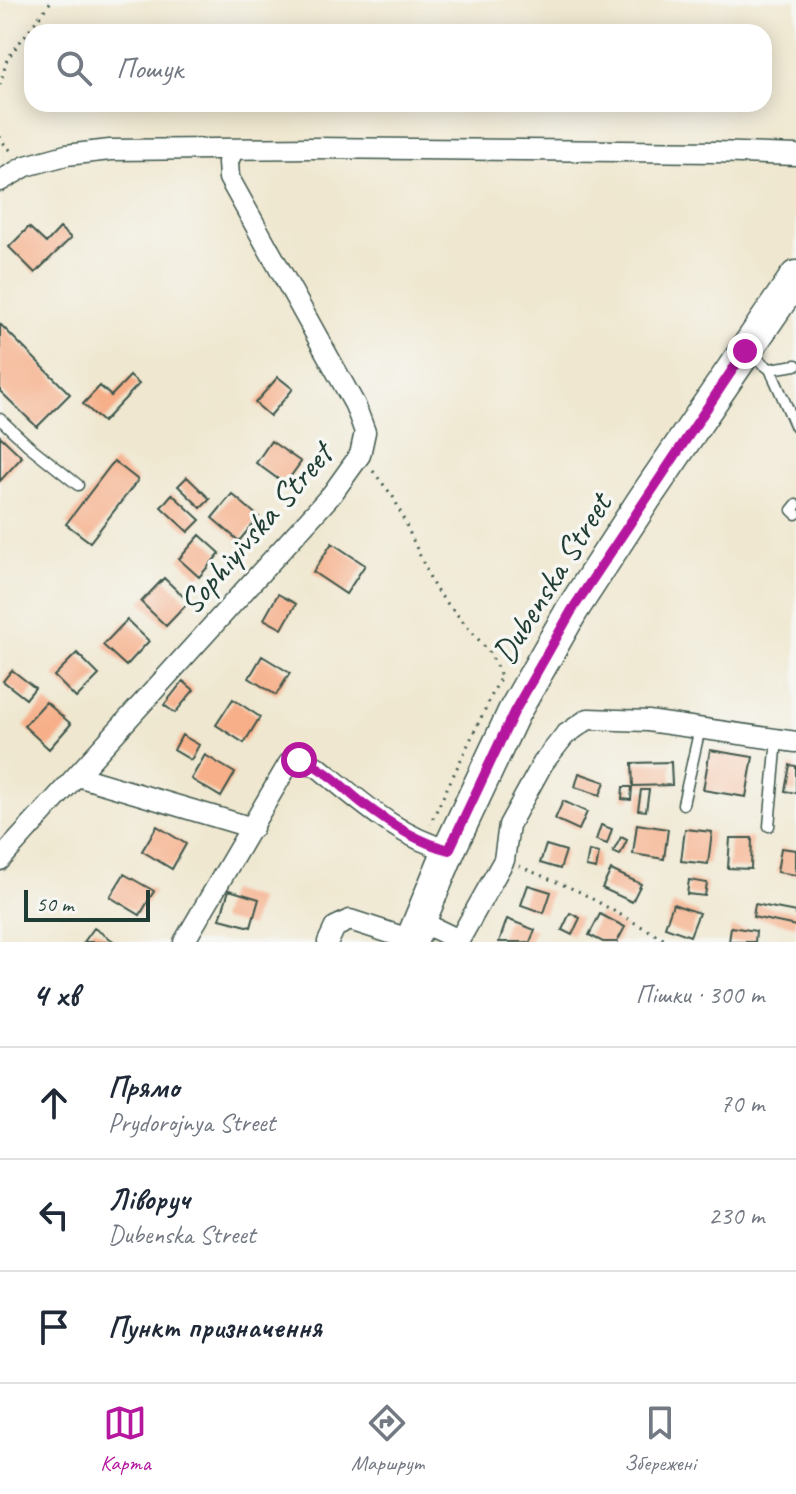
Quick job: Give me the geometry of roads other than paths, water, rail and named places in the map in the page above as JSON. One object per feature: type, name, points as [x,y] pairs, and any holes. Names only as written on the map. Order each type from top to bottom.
[{"type":"main road","name":"Dubenska Street","points":[[414,934],[436,846],[572,610],[757,360],[796,277]]},
{"type":"street","points":[[0,181],[26,166],[66,155],[110,150],[311,148],[796,155]]},
{"type":"street","name":"Sophiyivska Street","points":[[0,860],[332,494],[360,455],[365,432],[355,405],[229,178],[228,162],[233,150]]},
{"type":"street","points":[[328,942],[335,927],[350,920],[460,941],[504,860],[509,825],[543,763],[565,735],[588,719],[648,721],[787,741]]},
{"type":"street","points":[[184,942],[289,763],[299,760],[319,768],[386,821],[436,846]]},
{"type":"street","points":[[77,776],[253,828]]},
{"type":"lane","points":[[757,360],[796,365]]},
{"type":"lane","points":[[757,360],[796,427]]},
{"type":"lane","points":[[0,419],[78,485]]},
{"type":"lane","points":[[796,505],[792,510],[796,514]]},
{"type":"lane","points":[[683,804],[700,728]]},
{"type":"lane","points":[[769,826],[787,741]]}]
